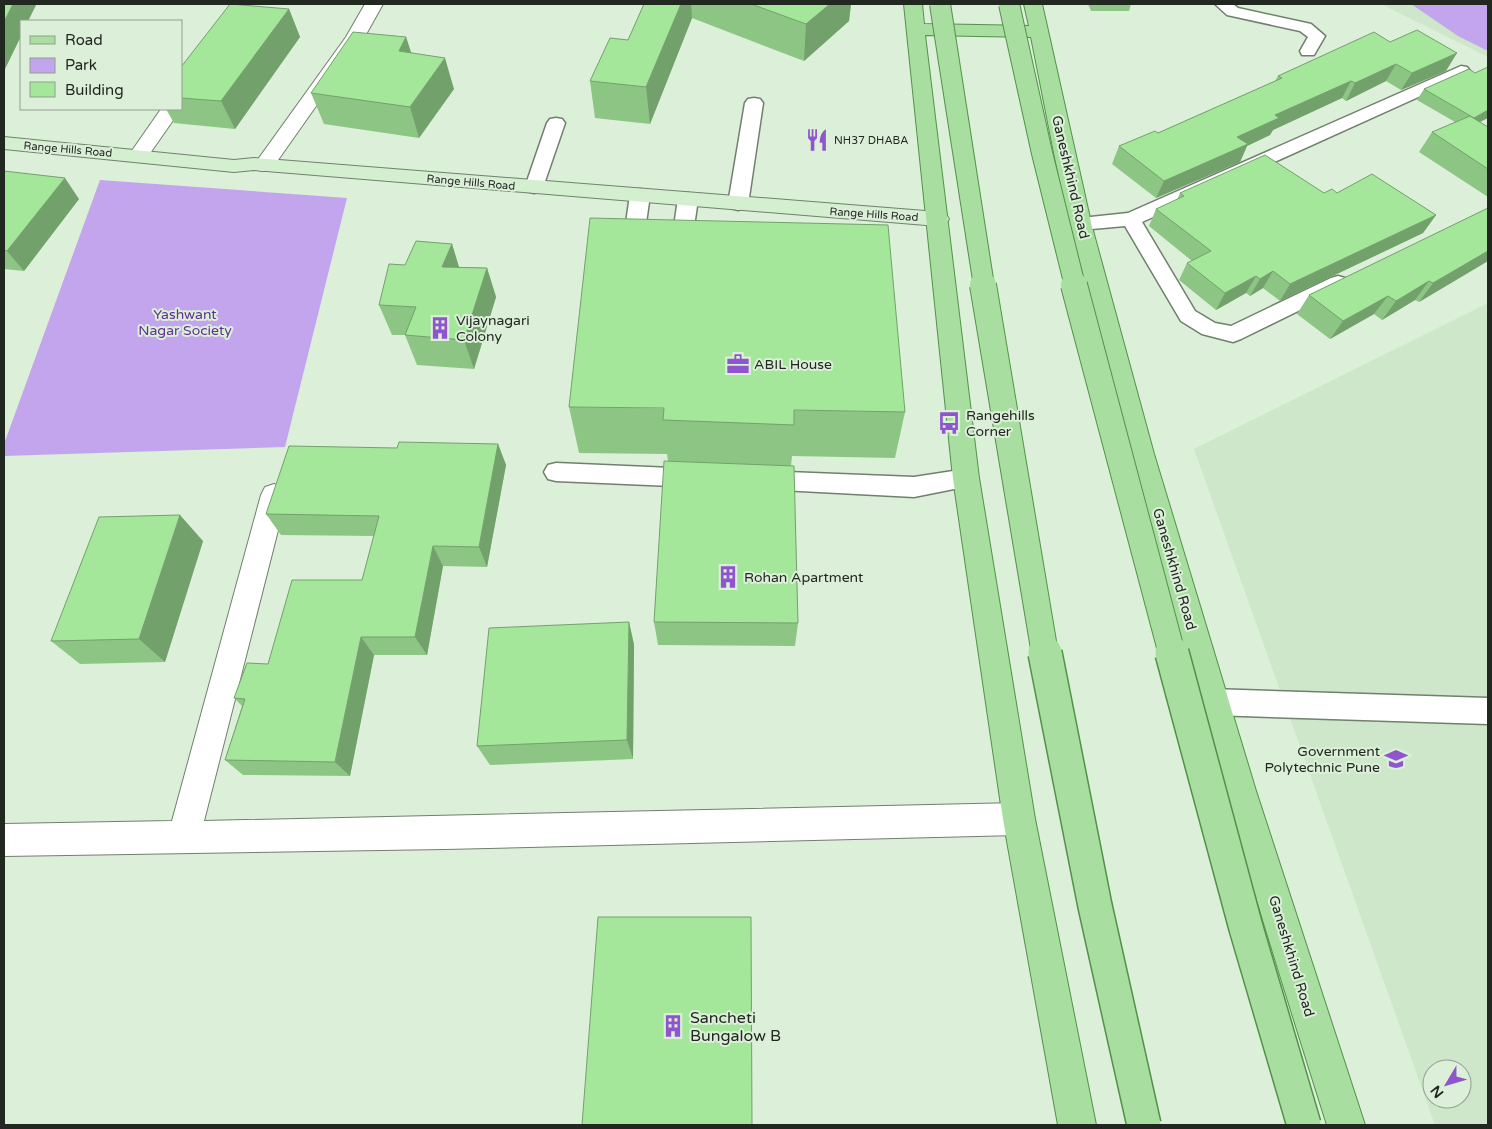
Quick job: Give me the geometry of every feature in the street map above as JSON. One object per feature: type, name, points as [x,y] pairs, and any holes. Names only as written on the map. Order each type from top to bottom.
[{"type":"main road","points":[[913,4],[966,478],[1020,818],[1077,1125]]},
{"type":"main road","points":[[940,4],[964,165],[1037,614],[1095,906],[1144,1125]]},
{"type":"main road","points":[[1009,4],[1034,126],[1076,298],[1263,993],[1304,1125]]},
{"type":"main road","name":"Ganeshkhind Road","points":[[1033,4],[1081,224],[1120,376],[1212,702],[1346,1125]]},
{"type":"main road","points":[[916,29],[1039,32]]},
{"type":"main road","points":[[4,130],[144,149]]},
{"type":"main road","name":"Range Hills Road","points":[[4,143],[144,149],[234,166],[259,164],[938,219]]},
{"type":"street","points":[[259,164],[355,38],[374,4]]},
{"type":"street","points":[[144,149],[170,110]]},
{"type":"street","points":[[184,837],[274,495]]},
{"type":"street","points":[[4,840],[445,834],[1020,818]]},
{"type":"lane","points":[[1223,4],[1233,12],[1305,27],[1317,36],[1308,51]]},
{"type":"lane","points":[[1081,224],[1131,219],[1461,71]]},
{"type":"lane","points":[[738,204],[754,103]]},
{"type":"lane","points":[[534,187],[556,123]]},
{"type":"lane","points":[[633,244],[640,195]]},
{"type":"lane","points":[[678,262],[688,199]]},
{"type":"lane","points":[[1131,219],[1188,316],[1209,329],[1233,334],[1356,274]]},
{"type":"lane","points":[[556,472],[914,487],[966,478]]},
{"type":"lane","points":[[1212,702],[1488,711]]},
{"type":"shaded area","points":[[1381,4],[1488,4],[1488,57]]},
{"type":"shaded area","name":"Government Polytechnic Pune","points":[[1488,303],[1488,1125],[1435,1125],[1429,1109],[1472,1109],[1472,1059],[1422,1059],[1422,1089],[1194,449]]},
{"type":"green space","points":[[1411,4],[1488,4],[1488,51],[1458,36]]},
{"type":"green space","name":"Yashwant Nagar Society","points":[[100,180],[347,198],[285,447],[4,456],[4,444]]},
{"type":"building","points":[[4,4],[13,4],[4,22]]},
{"type":"building","points":[[230,4],[289,9],[221,101],[182,98],[182,66]]},
{"type":"building","points":[[644,4],[681,4],[646,87],[590,81],[610,38],[628,40]]},
{"type":"building","points":[[751,4],[830,4],[806,24]]},
{"type":"building","points":[[1417,30],[1457,53],[1412,73],[1396,64],[1355,83],[1351,81],[1275,115],[1279,118],[1237,137],[1248,144],[1164,181],[1119,146],[1155,131],[1158,133],[1282,78],[1278,76],[1374,32],[1390,42]]},
{"type":"building","points":[[353,32],[406,37],[399,51],[445,58],[410,107],[311,93]]},
{"type":"building","points":[[1488,67],[1488,110],[1474,118],[1424,89],[1469,69],[1475,73]]},
{"type":"building","points":[[1470,116],[1488,127],[1488,169],[1432,132]]},
{"type":"building","points":[[1265,155],[1324,193],[1332,189],[1337,193],[1372,174],[1436,215],[1290,284],[1273,271],[1260,279],[1256,276],[1225,293],[1187,263],[1211,251],[1156,209],[1184,196],[1180,193]]},
{"type":"building","points":[[4,171],[65,178],[7,251],[4,250]]},
{"type":"building","points":[[1488,208],[1488,251],[1433,283],[1429,281],[1396,301],[1388,296],[1343,321],[1309,295]]},
{"type":"building","name":"ABIL House","points":[[590,218],[888,225],[905,412],[794,410],[794,425],[663,420],[664,408],[569,407]]},
{"type":"building","points":[[416,241],[452,244],[442,267],[487,268],[464,340],[405,335],[416,307],[379,305],[389,264],[405,265]]},
{"type":"building","points":[[399,442],[498,444],[479,547],[433,546],[415,637],[361,637],[335,762],[225,760],[245,699],[234,698],[247,663],[268,664],[292,580],[362,580],[379,516],[266,514],[289,446],[397,448]]},
{"type":"building","name":"Rohan Apartment","points":[[664,461],[794,466],[798,623],[654,622]]},
{"type":"building","points":[[180,515],[139,639],[51,641],[99,517]]},
{"type":"building","points":[[629,622],[627,740],[477,746],[489,628]]},
{"type":"building","name":"Sancheti Bungalow B","points":[[598,917],[751,917],[752,1125],[582,1125]]},
{"type":"place","name":"NH37 DHABA","points":[[817,140]]},
{"type":"place","name":"Vijaynagari Colony","points":[[440,328]]},
{"type":"place","name":"ABIL House","points":[[738,364]]},
{"type":"place","name":"Rangehills Corner","points":[[949,423]]},
{"type":"place","name":"Rohan Apartment","points":[[728,577]]},
{"type":"place","name":"Government Polytechnic Pune","points":[[1396,759]]},
{"type":"place","name":"Sancheti Bungalow B","points":[[673,1026]]}]
